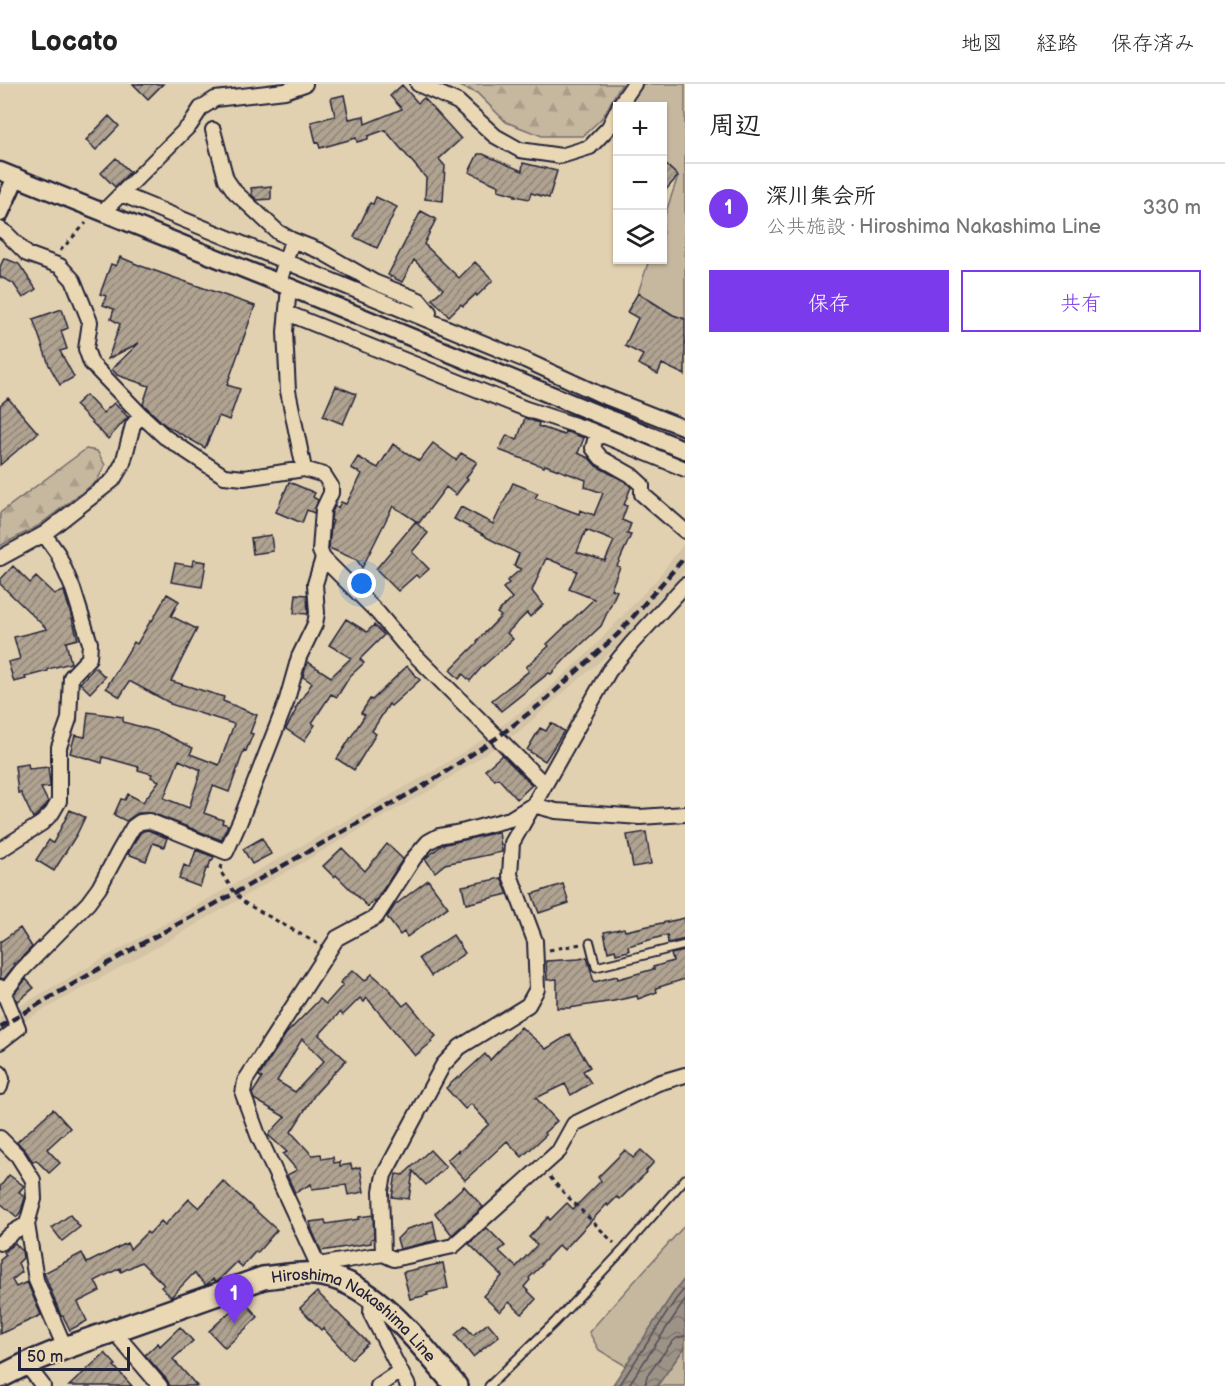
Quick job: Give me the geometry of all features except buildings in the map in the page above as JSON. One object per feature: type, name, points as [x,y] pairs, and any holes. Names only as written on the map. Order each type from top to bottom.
[{"type":"main road","name":"Hiroshima Nakashima Line","points":[[0,1377],[65,1348],[263,1278],[317,1269],[346,1281],[372,1297],[397,1319],[456,1386]]},
{"type":"street","points":[[96,216],[190,125],[201,108],[216,99],[285,91],[305,84]]},
{"type":"street","points":[[418,84],[458,102],[495,136],[520,150],[561,156],[590,147],[609,127],[613,119]]},
{"type":"street","points":[[622,102],[634,84]]},
{"type":"street","points":[[213,130],[226,179],[235,192],[278,232],[320,251],[374,282],[418,300],[429,312],[428,320]]},
{"type":"street","points":[[0,213],[8,174],[96,216],[284,285],[685,450]]},
{"type":"street","points":[[121,194],[685,428]]},
{"type":"street","points":[[0,229],[27,254],[60,266],[73,280],[90,322],[86,349],[91,363],[165,437],[224,476],[244,478],[304,469],[324,475],[331,486],[331,493],[323,510],[320,551],[323,558],[378,613],[404,644],[544,784]]},
{"type":"street","points":[[292,240],[284,261],[288,391],[304,469]]},
{"type":"street","points":[[287,313],[526,409],[597,433],[685,469]]},
{"type":"street","points":[[0,558],[44,534],[113,480],[123,463],[133,425],[141,415]]},
{"type":"street","points":[[597,433],[593,448],[601,458],[631,475],[642,485],[642,494],[685,531]]},
{"type":"street","points":[[0,850],[42,823],[59,801],[59,747],[69,719],[71,677],[88,658],[90,643],[73,589],[58,555],[44,534]]},
{"type":"street","points":[[0,1042],[18,1028],[2,990],[88,903],[99,888],[133,827],[140,822],[149,821],[226,852],[286,703],[299,657],[315,624],[317,613],[315,584],[323,558]]},
{"type":"street","points":[[383,1254],[381,1191],[384,1175],[443,1065],[460,1047],[528,1005],[537,989],[534,941],[510,875],[512,843],[609,671],[685,585]]},
{"type":"street","points":[[685,813],[640,817],[556,811],[533,805],[510,819],[439,836],[428,843],[414,858],[376,917],[338,938],[245,1081],[243,1094],[317,1269],[383,1254],[394,1259],[453,1246],[559,1151],[574,1124],[658,1083],[685,1075]]},
{"type":"street","points":[[0,1073],[2,1079],[0,1087]]},
{"type":"street","points":[[0,1138],[18,1156],[33,1180],[34,1199],[27,1224],[36,1280],[65,1348]]},
{"type":"street","points":[[0,1243],[27,1224]]},
{"type":"street","points":[[372,1297],[371,1314],[408,1386]]},
{"type":"street","points":[[117,1330],[121,1340],[160,1386]]},
{"type":"street","points":[[26,1364],[43,1386]]},
{"type":"street","points":[[378,1386],[400,1371]]},
{"type":"lane","points":[[590,943],[597,967],[685,945]]},
{"type":"lane","points":[[489,1386],[555,1322],[622,1251],[685,1179]]},
{"type":"path","points":[[57,255],[96,216]]},
{"type":"path","points":[[226,852],[220,871],[245,903],[329,950]]},
{"type":"path","points":[[535,953],[590,943]]},
{"type":"path","points":[[542,1166],[563,1192],[619,1247]]},
{"type":"shaded area","points":[[685,542],[685,571],[614,649],[517,733],[434,788],[0,1034],[0,1017],[435,770],[488,736],[536,700],[586,655],[656,580]]},
{"type":"green space","points":[[454,84],[622,84],[603,117],[583,136],[542,136],[506,122],[477,93]]},
{"type":"green space","points":[[642,84],[685,84],[685,319],[673,315],[638,293],[648,264],[667,264],[667,209],[678,176],[667,166],[667,102],[631,102]]},
{"type":"green space","points":[[86,449],[97,451],[105,465],[97,481],[38,526],[0,546],[0,513]]},
{"type":"green space","points":[[685,1225],[685,1278],[626,1366],[599,1350],[589,1332]]},
{"type":"green space","points":[[685,1347],[685,1386],[657,1386]]},
{"type":"water","points":[[685,1278],[685,1347],[657,1386],[612,1386],[672,1295]]},
{"type":"railway","points":[[0,1027],[143,943],[430,782],[498,737],[542,703],[618,634],[685,557]]},
{"type":"place","name":"深川集会所","points":[[234,1324]]}]
